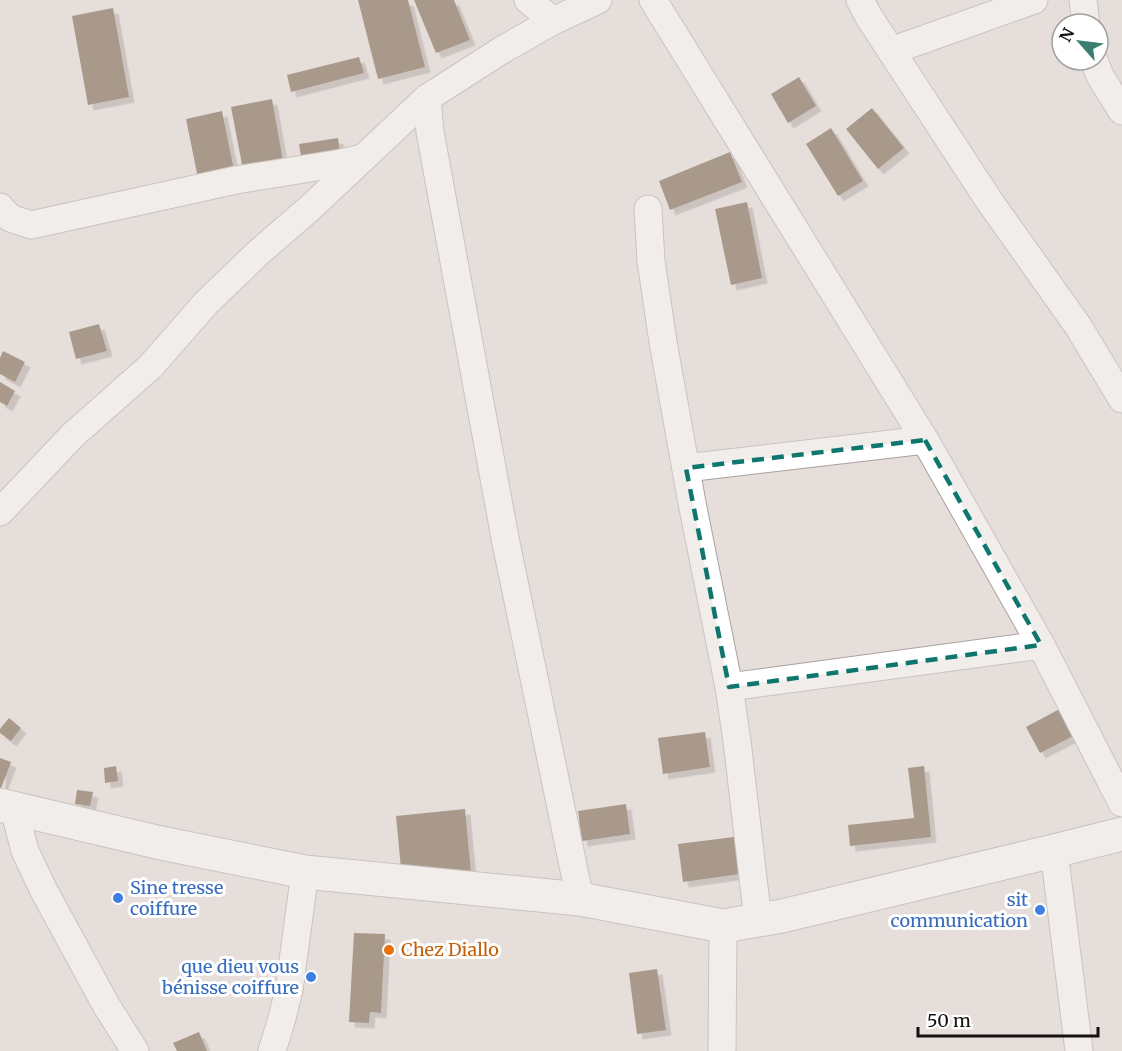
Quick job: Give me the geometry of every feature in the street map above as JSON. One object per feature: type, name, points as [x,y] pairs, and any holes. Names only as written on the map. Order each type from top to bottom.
[{"type":"street","points":[[528,0],[553,21]]},
{"type":"street","points":[[0,512],[72,435],[151,366],[213,296],[427,98],[502,50],[553,21],[598,0]]},
{"type":"street","points":[[653,0],[925,440],[1041,645],[1122,803]]},
{"type":"street","points":[[860,0],[868,17],[990,202],[1078,326],[1122,399]]},
{"type":"street","points":[[891,51],[1034,0]]},
{"type":"street","points":[[1098,72],[1122,111]]},
{"type":"street","points":[[427,98],[430,132],[506,543],[580,899]]},
{"type":"street","points":[[0,207],[9,218],[31,225],[236,180],[341,164],[363,158]]},
{"type":"street","points":[[648,209],[651,261],[663,342],[729,687],[758,921]]},
{"type":"street","points":[[686,468],[925,440]]},
{"type":"street","points":[[729,687],[1041,645]]},
{"type":"street","points":[[7,807],[160,843],[305,872],[580,899],[723,926],[782,916],[1122,834]]},
{"type":"street","points":[[7,807],[44,889],[106,1005],[135,1051]]},
{"type":"street","points":[[1054,851],[1079,1051]]},
{"type":"street","points":[[272,1051],[288,990],[305,872]]},
{"type":"street","points":[[722,1051],[723,926]]},
{"type":"highlighted area","points":[[925,440],[1041,645],[729,687],[686,468]]},
{"type":"building","points":[[358,0],[408,0],[425,67],[378,79]]},
{"type":"building","points":[[414,0],[454,0],[470,40],[436,53]]},
{"type":"building","points":[[113,8],[129,97],[88,105],[72,16]]},
{"type":"building","points":[[359,57],[364,73],[291,92],[287,75]]},
{"type":"building","points":[[799,77],[816,106],[788,123],[771,94]]},
{"type":"building","points":[[272,99],[284,167],[244,175],[231,107]]},
{"type":"building","points":[[872,108],[904,148],[878,169],[846,129]]},
{"type":"building","points":[[222,111],[236,180],[200,188],[186,119]]},
{"type":"building","points":[[831,128],[863,181],[838,196],[806,144]]},
{"type":"building","points":[[338,138],[341,163],[303,169],[299,144]]},
{"type":"building","points":[[730,152],[742,182],[670,210],[659,181]]},
{"type":"building","points":[[747,202],[762,278],[731,285],[715,209]]},
{"type":"building","points":[[99,324],[107,351],[76,359],[69,332]]},
{"type":"building","points":[[3,351],[25,362],[15,382],[0,374],[0,358]]},
{"type":"building","points":[[0,382],[15,391],[7,406],[0,402]]},
{"type":"building","points":[[1069,704],[1083,731],[1040,753],[1026,727]]},
{"type":"building","points":[[9,718],[21,728],[11,741],[0,733],[0,729]]},
{"type":"building","points":[[705,732],[710,767],[663,774],[658,738]]},
{"type":"building","points":[[0,758],[11,762],[0,791]]},
{"type":"building","points":[[116,766],[118,781],[105,783],[104,768]]},
{"type":"building","points":[[924,766],[931,837],[850,846],[848,825],[914,818],[908,768]]},
{"type":"building","points":[[77,790],[93,792],[90,806],[75,804]]},
{"type":"building","points":[[626,804],[630,834],[582,841],[578,811]]},
{"type":"building","points":[[465,809],[472,883],[402,880],[396,816]]},
{"type":"building","points":[[742,836],[747,873],[683,882],[678,844]]},
{"type":"building","points":[[354,933],[385,934],[381,1013],[370,1012],[369,1023],[349,1022]]},
{"type":"building","points":[[657,969],[666,1030],[637,1034],[629,973]]},
{"type":"building","points":[[199,1032],[207,1051],[177,1051],[173,1043]]},
{"type":"place","name":"Sine tresse coiffure","points":[[118,898]]},
{"type":"place","name":"sit communication","points":[[1040,910]]},
{"type":"place","name":"Chez Diallo","points":[[389,950]]},
{"type":"place","name":"que dieu vous bénisse coiffure","points":[[311,977]]}]
